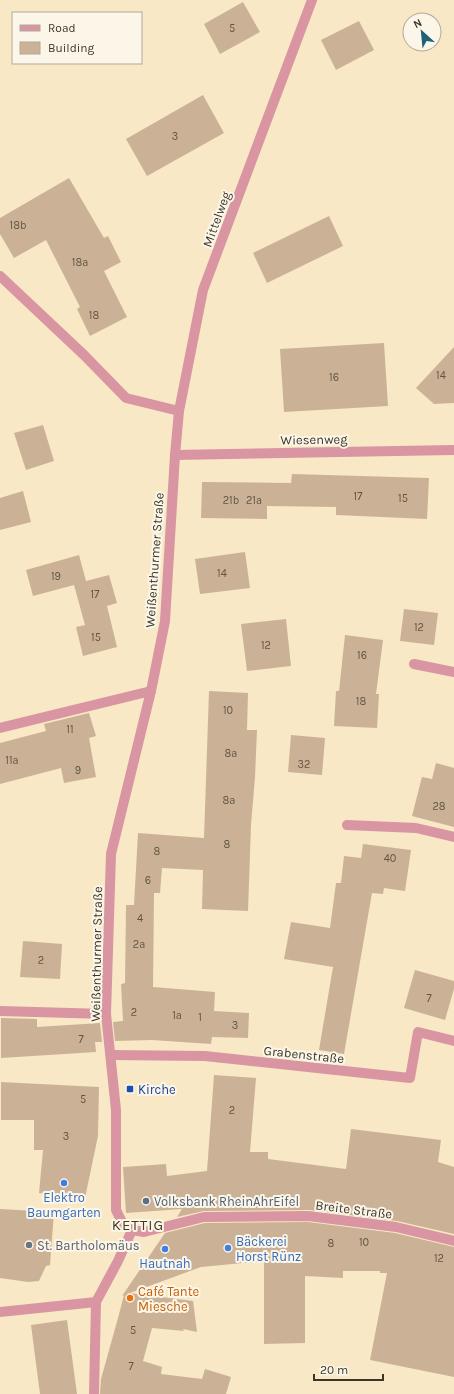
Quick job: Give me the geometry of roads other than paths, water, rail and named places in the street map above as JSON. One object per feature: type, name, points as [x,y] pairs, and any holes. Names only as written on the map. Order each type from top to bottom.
[{"type":"street","name":"Mittelweg","points":[[174,455],[179,411],[203,290],[312,0]]},
{"type":"street","points":[[0,276],[84,355],[126,398],[179,411]]},
{"type":"street","name":"Wiesenweg","points":[[174,455],[454,450]]},
{"type":"street","name":"Weißenthurmer Straße","points":[[132,1230],[124,1224],[116,1210],[116,1110],[106,1014],[111,854],[151,691],[165,621],[174,455]]},
{"type":"street","points":[[414,664],[454,672]]},
{"type":"street","points":[[0,728],[151,691]]},
{"type":"street","points":[[347,825],[416,828],[454,837]]},
{"type":"street","points":[[0,1011],[106,1014]]},
{"type":"street","name":"Grabenstraße","points":[[111,1055],[205,1056],[410,1078],[418,1032],[454,1041]]},
{"type":"street","name":"Breite Straße","points":[[132,1230],[144,1232],[154,1231],[204,1217],[308,1216],[396,1227],[454,1241]]},
{"type":"street","points":[[94,1394],[96,1302],[118,1261],[132,1230]]},
{"type":"street","points":[[0,1312],[96,1302]]},
{"type":"place","name":"Kirche","points":[[130,1089]]},
{"type":"place","name":"Elektro Baumgarten","points":[[64,1183]]},
{"type":"place","name":"Volksbank RheinAhrEifel","points":[[146,1201]]},
{"type":"place","name":"St. Bartholomäus","points":[[29,1245]]},
{"type":"place","name":"Bäckerei Horst Rünz","points":[[228,1248]]},
{"type":"place","name":"Hautnah","points":[[165,1249]]},
{"type":"place","name":"Café Tante Miesche","points":[[130,1298]]},
{"type":"district","name":"KETTIG","points":[[138,1225]]}]
